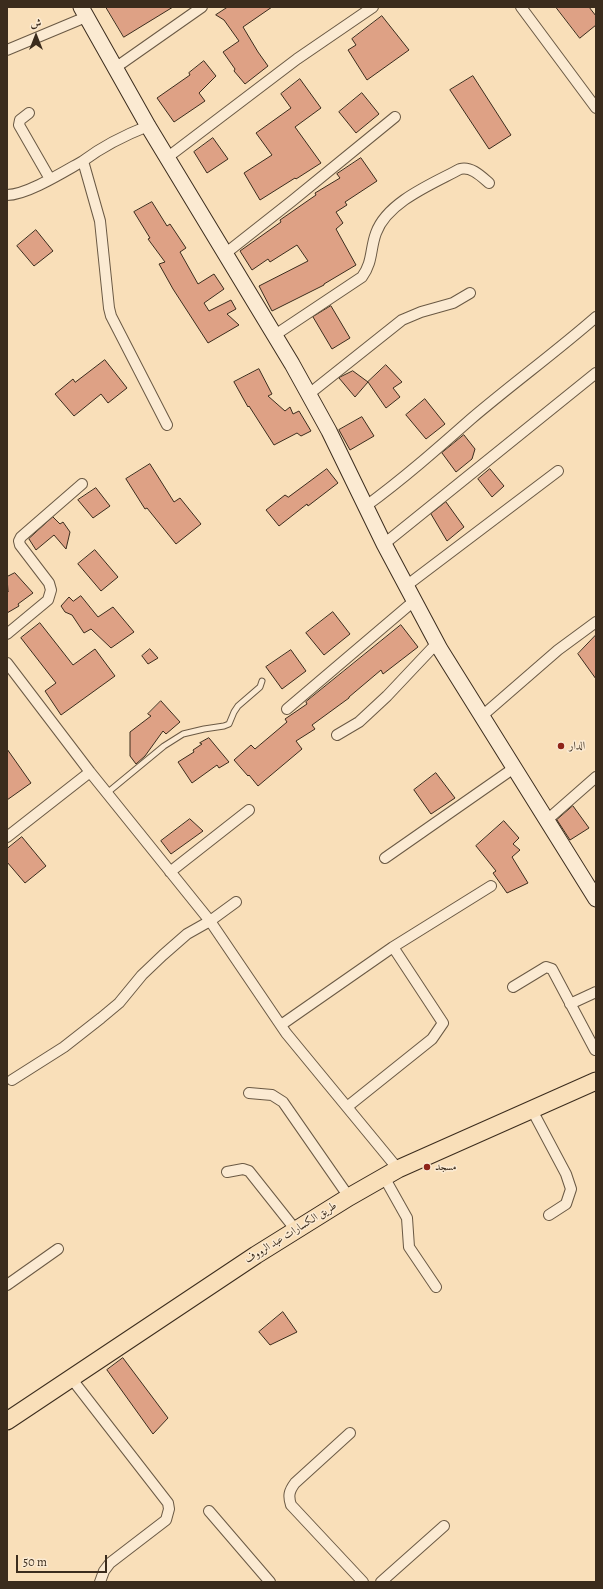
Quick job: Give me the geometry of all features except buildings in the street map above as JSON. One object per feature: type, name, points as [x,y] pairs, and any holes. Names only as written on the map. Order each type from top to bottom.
[{"type":"main road","name":"طريق الكسارات عبد الرووف","points":[[7,1421],[295,1229],[349,1197],[391,1173],[596,1081]]},
{"type":"street","points":[[115,68],[202,7]]},
{"type":"street","points":[[168,157],[297,58],[373,7]]},
{"type":"street","points":[[522,7],[596,108]]},
{"type":"street","points":[[7,50],[84,12],[148,126],[226,253],[309,394],[329,431],[384,544],[437,643],[547,820],[592,881],[596,899]]},
{"type":"street","points":[[29,113],[20,120],[19,125],[50,179]]},
{"type":"street","points":[[226,253],[395,117]]},
{"type":"street","points":[[7,195],[19,193],[50,179],[83,161],[98,150],[123,136],[148,126]]},
{"type":"street","points":[[83,161],[100,222],[109,308],[115,323],[167,425]]},
{"type":"street","points":[[275,335],[362,277],[368,268],[376,234],[383,218],[405,199],[460,169],[465,168],[475,172],[489,183]]},
{"type":"street","points":[[309,394],[402,320],[421,312],[453,303],[470,293]]},
{"type":"street","points":[[366,506],[421,463],[596,317]]},
{"type":"street","points":[[384,544],[596,374]]},
{"type":"street","points":[[406,586],[558,471]]},
{"type":"street","points":[[7,634],[48,600],[52,590],[49,583],[20,545],[19,541],[21,537],[82,484]]},
{"type":"street","points":[[287,709],[414,601]]},
{"type":"street","points":[[482,716],[558,650],[596,622]]},
{"type":"street","points":[[337,735],[359,722],[376,707],[437,643]]},
{"type":"street","points":[[7,663],[90,772],[210,921],[281,1025],[347,1107],[391,1173],[407,1218],[409,1247],[436,1286]]},
{"type":"street","points":[[384,858],[514,768]]},
{"type":"street","points":[[7,838],[90,772]]},
{"type":"street","points":[[547,820],[596,777]]},
{"type":"street","points":[[170,872],[249,810]]},
{"type":"street","points":[[281,1025],[393,947],[491,886]]},
{"type":"street","points":[[12,1080],[64,1047],[119,1003],[142,975],[162,955],[187,934],[210,921],[236,902]]},
{"type":"street","points":[[347,1107],[432,1039],[442,1023],[393,947]]},
{"type":"street","points":[[513,987],[546,967],[552,969],[595,1050]]},
{"type":"street","points":[[570,1004],[596,992]]},
{"type":"street","points":[[249,1093],[272,1095],[283,1102],[349,1197]]},
{"type":"street","points":[[532,1110],[566,1174],[572,1189],[566,1204],[549,1215]]},
{"type":"street","points":[[227,1172],[243,1169],[249,1171],[295,1229]]},
{"type":"street","points":[[7,1285],[58,1249]]},
{"type":"street","points":[[71,1378],[168,1503],[170,1508],[166,1520],[110,1563],[104,1571],[100,1582]]},
{"type":"street","points":[[350,1433],[295,1483],[288,1497],[291,1506],[363,1582]]},
{"type":"street","points":[[209,1511],[270,1582]]},
{"type":"street","points":[[382,1582],[444,1526]]},
{"type":"lane","points":[[107,793],[164,746],[183,734],[229,724],[234,712],[260,687],[262,681]]},
{"type":"place","name":"الدار","points":[[561,746]]},
{"type":"place","name":"مسجد","points":[[427,1167]]}]
